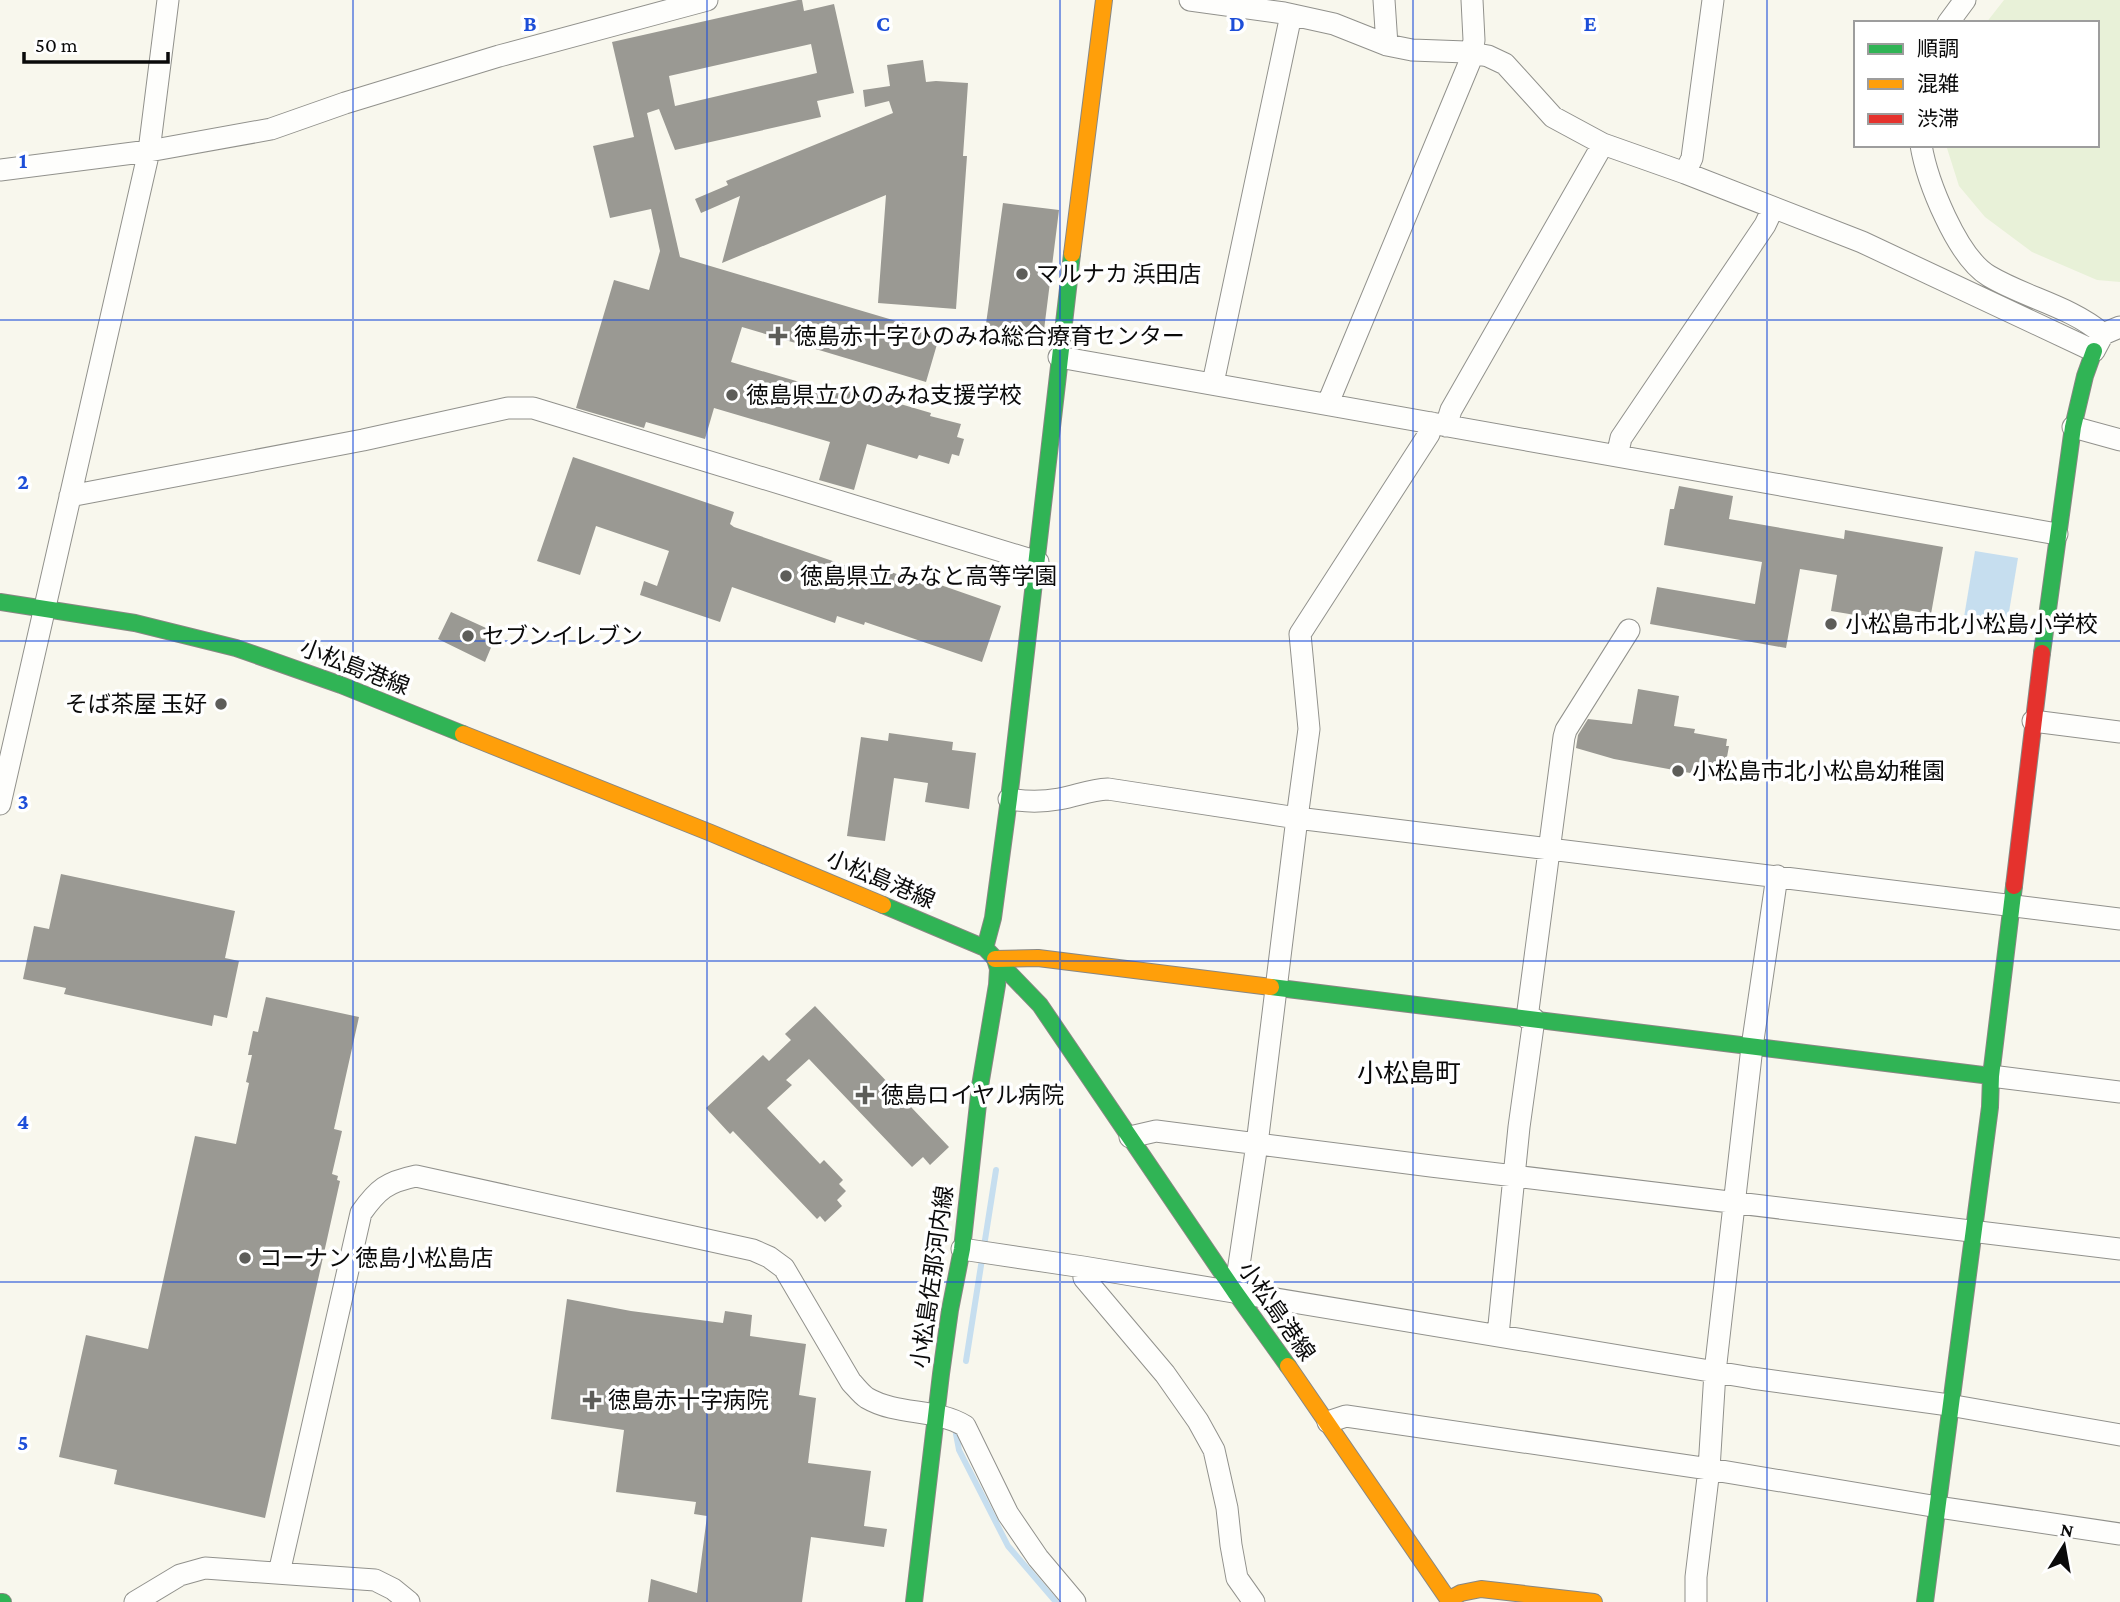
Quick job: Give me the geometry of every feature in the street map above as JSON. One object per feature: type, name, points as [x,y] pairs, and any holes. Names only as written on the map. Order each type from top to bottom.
[{"type":"street","points":[[0,804],[149,151],[168,0]]},
{"type":"street","points":[[0,170],[149,151],[271,129],[345,103],[499,56],[707,0]]},
{"type":"street","name":"小松島佐那河内線","points":[[914,1602],[950,1310],[976,1251],[980,1086],[998,969],[990,954],[993,918],[1104,0]]},
{"type":"street","points":[[1190,0],[1334,24],[1387,45],[1412,50],[1488,56],[1505,64],[1553,117],[1603,144],[1685,173],[2106,337]]},
{"type":"street","points":[[1384,0],[1387,45]]},
{"type":"street","points":[[1328,403],[1472,53],[1472,0]]},
{"type":"street","points":[[1685,173],[1692,158],[1713,0]]},
{"type":"street","points":[[1949,21],[1965,0]]},
{"type":"street","points":[[1213,383],[1291,15]]},
{"type":"street","points":[[1235,1292],[1257,1144],[1309,729],[1300,634],[1429,434],[1451,410],[1603,144]]},
{"type":"street","points":[[1922,147],[1925,169],[1937,198],[1959,241],[1987,275],[2088,321],[2106,337]]},
{"type":"street","points":[[1617,456],[1621,438],[1765,225],[1773,208]]},
{"type":"street","points":[[1925,1602],[1990,1107],[1991,1076],[2057,534],[2073,427],[2085,376],[2106,337]]},
{"type":"street","points":[[1059,357],[2057,534]]},
{"type":"street","points":[[70,496],[363,440],[508,408],[533,408],[1038,562]]},
{"type":"street","points":[[2073,427],[2120,440]]},
{"type":"street","name":"小松島港線","points":[[0,602],[135,623],[236,648],[341,685],[724,839],[990,954],[1040,1005],[1448,1601]]},
{"type":"street","points":[[1498,1335],[1548,848],[1566,730],[1629,630]]},
{"type":"street","points":[[2034,721],[2120,732]]},
{"type":"street","points":[[1009,799],[1033,803],[1061,799],[1090,790],[1108,789],[1297,818],[2120,919]]},
{"type":"street","points":[[1696,1602],[1715,1372],[1752,1047],[1777,876]]},
{"type":"street","points":[[990,954],[2120,1092]]},
{"type":"street","points":[[1130,1137],[1156,1131],[2120,1249]]},
{"type":"street","points":[[279,1573],[360,1213],[376,1192],[395,1181],[416,1176],[753,1250],[769,1257],[785,1268],[851,1382],[866,1397],[896,1409],[956,1420],[965,1426],[1008,1514],[1038,1558],[1075,1602]]},
{"type":"street","points":[[976,1251],[1715,1372],[1950,1405],[2120,1435]]},
{"type":"street","points":[[1083,1267],[1084,1278],[1165,1374],[1198,1421],[1214,1450],[1227,1508],[1230,1545],[1237,1578],[1254,1602]]},
{"type":"street","points":[[1328,1422],[1346,1416],[1709,1469],[2120,1534]]},
{"type":"street","points":[[135,1602],[180,1575],[205,1568],[375,1580],[393,1589],[409,1602]]},
{"type":"street","points":[[1448,1601],[1461,1593],[1481,1589],[1594,1602]]},
{"type":"green space","points":[[2004,0],[2120,0],[2120,282],[2097,280],[2032,252],[1985,217],[1959,186],[1947,147],[2099,147],[2099,21],[1988,21]]},
{"type":"water","points":[[1975,551],[2018,558],[2006,630],[1963,623]]},
{"type":"building","points":[[798,0],[802,0],[804,11],[834,4],[854,93],[817,101],[821,117],[675,150],[659,109],[647,113],[680,257],[940,334],[926,382],[742,327],[731,362],[844,395],[846,388],[961,424],[957,437],[964,439],[959,456],[952,454],[949,464],[919,455],[917,459],[867,444],[854,490],[819,480],[830,442],[714,408],[705,439],[646,422],[644,428],[576,408],[614,280],[649,290],[660,251],[651,209],[610,218],[593,146],[634,137],[612,42]],"holes":[[[811,44],[817,73],[675,106],[669,76]]]},
{"type":"building","points":[[923,60],[926,82],[968,83],[963,156],[967,156],[956,309],[878,303],[886,195],[722,263],[740,196],[701,213],[695,199],[728,185],[726,181],[893,113],[889,101],[865,107],[863,90],[890,86],[887,65]]},
{"type":"building","name":"マルナカ 浜田店","points":[[1003,203],[1059,210],[1042,346],[984,338]]},
{"type":"building","points":[[573,457],[734,512],[730,524],[734,527],[888,580],[891,572],[908,578],[909,574],[1001,606],[982,662],[865,622],[864,625],[837,616],[835,623],[732,587],[720,622],[640,595],[644,581],[657,586],[669,551],[596,526],[580,575],[537,561]]},
{"type":"building","points":[[1679,486],[1733,496],[1729,519],[1844,539],[1845,530],[1943,547],[1931,614],[1900,609],[1898,622],[1831,611],[1837,575],[1800,569],[1786,648],[1650,624],[1657,587],[1755,604],[1762,562],[1664,545],[1670,509],[1674,509]]},
{"type":"building","name":"セブンイレブン","points":[[451,612],[497,633],[485,662],[438,639]]},
{"type":"building","points":[[1638,689],[1679,696],[1674,726],[1727,739],[1726,746],[1729,746],[1723,779],[1614,759],[1576,748],[1578,735],[1588,719],[1632,724]]},
{"type":"building","points":[[889,733],[953,742],[952,750],[976,753],[969,809],[925,802],[928,783],[894,778],[885,841],[847,836],[861,737],[888,741]]},
{"type":"building","points":[[61,874],[235,911],[225,958],[239,961],[227,1018],[214,1015],[212,1026],[64,994],[66,988],[23,979],[34,926],[49,929]]},
{"type":"building","name":"コーナン 徳島小松島店","points":[[266,997],[359,1017],[334,1129],[342,1131],[332,1174],[338,1176],[337,1180],[340,1181],[265,1518],[114,1484],[117,1470],[59,1457],[86,1335],[148,1349],[195,1136],[236,1144],[249,1083],[246,1082],[252,1055],[248,1055],[253,1031],[258,1032]]},
{"type":"building","points":[[815,1006],[949,1147],[930,1165],[923,1157],[912,1167],[809,1059],[786,1080],[792,1085],[767,1108],[820,1164],[824,1160],[843,1180],[839,1184],[846,1191],[837,1200],[842,1206],[825,1222],[820,1216],[817,1219],[733,1131],[730,1134],[706,1108],[763,1055],[769,1061],[791,1040],[785,1034]]},
{"type":"building","points":[[567,1299],[631,1311],[723,1323],[725,1311],[752,1315],[750,1336],[806,1344],[799,1395],[816,1398],[808,1463],[871,1471],[864,1526],[887,1529],[884,1547],[811,1537],[802,1602],[648,1602],[651,1579],[697,1593],[707,1516],[694,1514],[696,1502],[616,1492],[624,1430],[551,1419]]},
{"type":"waterway","points":[[966,1361],[996,1170]]},
{"type":"waterway","points":[[956,1434],[959,1450],[1008,1546],[1056,1602]]},
{"type":"traffic: fast","points":[[985,948],[993,918],[1009,799],[1072,254]]},
{"type":"traffic: fast","points":[[2042,653],[2073,427],[2094,351]]},
{"type":"traffic: fast","points":[[0,602],[135,623],[236,648],[341,685],[463,734]]},
{"type":"traffic: fast","points":[[1925,1602],[1990,1107],[1991,1076],[2014,886]]},
{"type":"traffic: fast","points":[[883,905],[985,948],[1040,1005],[1288,1366]]},
{"type":"traffic: fast","points":[[914,1602],[941,1374],[962,1249],[980,1086],[997,985],[998,969],[995,959]]},
{"type":"traffic: fast","points":[[1271,987],[1991,1076]]},
{"type":"traffic: slow","points":[[1072,254],[1104,0]]},
{"type":"traffic: slow","points":[[463,734],[883,905]]},
{"type":"traffic: slow","points":[[995,959],[1038,958],[1271,987]]},
{"type":"traffic: slow","points":[[1288,1366],[1450,1602]]},
{"type":"traffic: slow","points":[[1448,1600],[1461,1593],[1481,1589],[1594,1602]]},
{"type":"traffic: jam","points":[[2014,886],[2042,653]]},
{"type":"place","name":"マルナカ 浜田店","points":[[1022,274]]},
{"type":"place","name":"徳島赤十字ひのみね総合療育センター","points":[[778,336]]},
{"type":"place","name":"徳島県立ひのみね支援学校","points":[[732,395]]},
{"type":"place","name":"徳島県立 みなと高等学園","points":[[786,576]]},
{"type":"place","name":"小松島市北小松島小学校","points":[[1831,624]]},
{"type":"place","name":"セブンイレブン","points":[[468,636]]},
{"type":"place","name":"そば茶屋 玉好","points":[[221,704]]},
{"type":"place","name":"小松島市北小松島幼稚園","points":[[1678,771]]},
{"type":"place","name":"徳島ロイヤル病院","points":[[865,1095]]},
{"type":"place","name":"コーナン 徳島小松島店","points":[[245,1258]]},
{"type":"place","name":"徳島赤十字病院","points":[[592,1400]]},
{"type":"district","name":"小松島町","points":[[1409,1073]]}]
